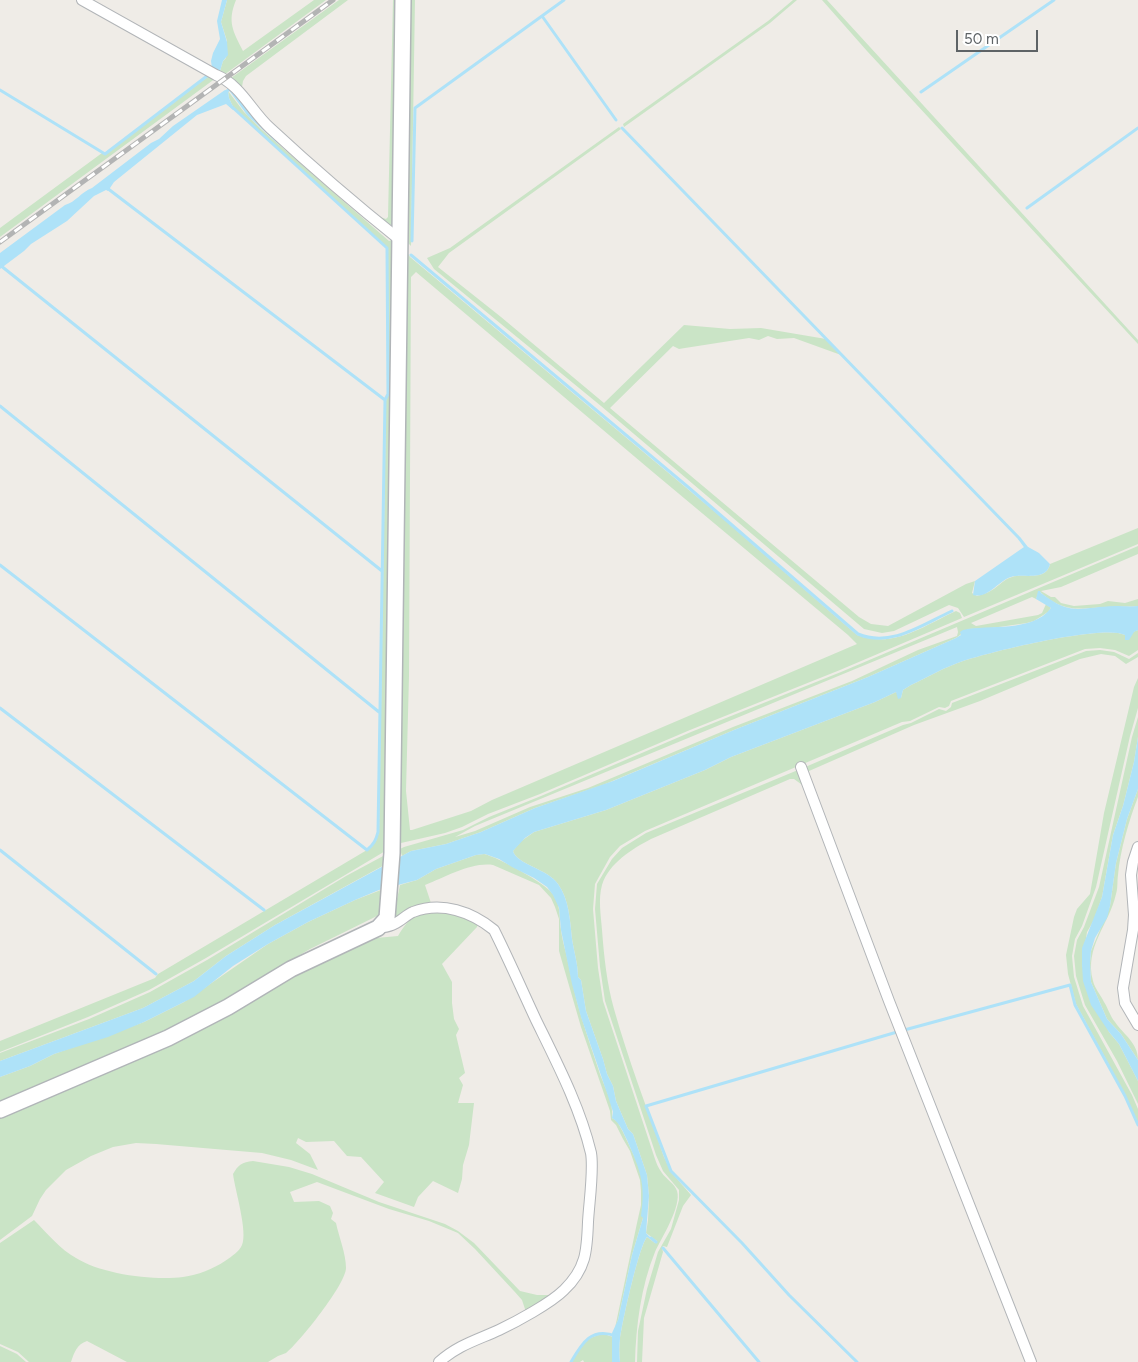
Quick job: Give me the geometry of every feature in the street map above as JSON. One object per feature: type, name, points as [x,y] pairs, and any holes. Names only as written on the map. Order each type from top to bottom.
[{"type":"main road","points":[[0,1110],[168,1038],[228,1007],[291,968],[378,928],[387,918],[392,854],[402,0]]},
{"type":"street","points":[[82,0],[225,79],[239,91],[268,126],[364,211],[400,240]]},
{"type":"street","points":[[801,767],[889,1001],[1032,1362]]},
{"type":"street","points":[[1138,847],[1131,875],[1134,915],[1133,930],[1123,988],[1125,1003],[1138,1026]]},
{"type":"street","points":[[378,928],[393,925],[404,916],[416,911],[445,908],[472,915],[494,930],[564,1078],[582,1123],[591,1155],[587,1250],[582,1267],[574,1279],[562,1292],[527,1315],[500,1330],[451,1351],[440,1362]]},
{"type":"green space","points":[[227,0],[236,0],[232,14],[232,26],[243,51],[314,0],[326,0],[224,75],[220,71],[226,58],[227,41],[221,22]]},
{"type":"green space","points":[[339,0],[348,0],[246,76],[242,87],[231,78]]},
{"type":"green space","points":[[393,0],[398,0],[395,220],[389,226],[377,216],[386,219],[388,217]]},
{"type":"green space","points":[[410,0],[415,0],[411,246],[407,242]]},
{"type":"green space","points":[[793,0],[797,0],[770,23],[624,127],[623,124],[768,21]]},
{"type":"green space","points":[[822,0],[827,0],[1138,340],[1138,344],[867,51]]},
{"type":"green space","points":[[210,75],[216,78],[0,237],[0,228],[102,153],[105,155]]},
{"type":"green space","points":[[228,91],[244,112],[261,129],[389,241],[392,240],[394,242],[387,850],[149,990],[0,1052],[0,1041],[155,978],[158,974],[367,850],[376,841],[379,832],[386,401],[388,394],[387,247],[234,109]]},
{"type":"green space","points":[[619,127],[621,129],[449,253],[438,267],[604,403],[684,325],[730,329],[761,328],[826,339],[841,355],[794,338],[777,339],[768,336],[759,340],[749,338],[679,349],[673,346],[610,408],[859,617],[871,624],[888,626],[966,584],[975,581],[972,593],[977,596],[990,591],[1009,578],[1034,576],[1044,573],[1048,570],[1050,564],[1138,528],[1138,544],[964,617],[958,608],[949,605],[894,631],[882,633],[864,629],[601,406],[434,269],[427,258],[450,248]]},
{"type":"green space","points":[[407,252],[410,257],[720,516],[857,635],[871,639],[896,638],[920,629],[956,611],[960,613],[962,618],[445,833],[401,843],[400,788]],"holes":[[[416,272],[857,644],[492,800],[471,811],[410,830],[406,791],[409,676],[411,277]]]},
{"type":"green space","points":[[1138,546],[1138,554],[1061,587],[1041,591],[1051,597],[1055,597],[1061,603],[1074,606],[1100,604],[1108,601],[1125,603],[1138,599],[1138,606],[1083,609],[1066,607],[1049,599],[1039,591],[1036,599],[1032,597],[971,623],[976,626],[1038,615],[1042,613],[1046,604],[1051,608],[1034,621],[992,628],[968,629],[956,638],[868,677],[603,785],[535,808],[481,832],[446,844],[411,851],[402,856],[400,849],[404,847],[463,830],[489,817],[691,732],[841,672]],"holes":[[[957,627],[957,636],[918,650],[852,681],[733,727],[588,788],[530,807],[475,831],[455,837],[475,826]]]},
{"type":"green space","points":[[1138,630],[1138,650],[1129,656],[1115,650],[1085,649],[951,701],[949,706],[945,708],[939,707],[910,721],[902,722],[645,831],[620,846],[610,857],[595,884],[593,909],[603,1001],[656,1163],[662,1173],[676,1188],[678,1197],[674,1213],[655,1252],[646,1278],[638,1320],[635,1362],[620,1362],[621,1330],[640,1254],[647,1237],[655,1243],[657,1241],[646,1233],[649,1196],[647,1175],[633,1134],[628,1129],[616,1101],[613,1086],[607,1074],[586,1011],[581,980],[578,977],[570,917],[565,896],[553,879],[520,860],[513,851],[520,842],[534,832],[606,810],[705,770],[731,757],[875,702],[896,692],[901,698],[903,690],[911,685],[963,661],[1071,636],[1094,633],[1125,635]]},
{"type":"green space","points":[[1086,651],[1114,652],[1129,659],[1138,653],[1138,657],[1126,664],[1115,656],[1101,654],[1080,659],[980,701],[914,725],[809,771],[808,782],[803,768],[911,723],[939,709],[946,711],[951,707],[952,703]]},
{"type":"green space","points":[[1138,678],[1138,708],[1096,887],[1082,926],[1075,939],[1072,956],[1074,977],[1083,1006],[1132,1095],[1138,1109],[1138,1123],[1076,1004],[1068,974],[1066,955],[1077,909],[1090,894],[1104,813],[1134,687]]},
{"type":"green space","points":[[1138,717],[1138,737],[1134,762],[1123,806],[1113,835],[1102,897],[1094,920],[1087,932],[1082,965],[1109,1032],[1119,1044],[1138,1081],[1138,1104],[1117,1061],[1085,1005],[1076,976],[1074,956],[1077,940],[1099,887]]},
{"type":"green space","points":[[798,770],[805,787],[794,779],[790,779],[651,839],[636,847],[616,863],[605,877],[602,885],[600,908],[604,950],[614,1009],[631,1065],[664,1157],[672,1173],[691,1195],[683,1206],[667,1247],[663,1246],[662,1248],[663,1252],[644,1318],[642,1362],[637,1362],[638,1331],[647,1289],[658,1252],[671,1229],[679,1200],[679,1190],[663,1171],[656,1155],[605,1001],[595,909],[597,884],[612,859],[622,848],[646,833]]},
{"type":"green space","points":[[1138,789],[1138,797],[1128,825],[1121,856],[1117,892],[1094,947],[1091,969],[1095,987],[1113,1020],[1136,1049],[1138,1060],[1121,1034],[1107,1019],[1091,982],[1090,963],[1091,951],[1110,906],[1116,863],[1127,819]]},
{"type":"green space","points":[[484,854],[500,860],[531,877],[548,889],[556,898],[559,907],[562,939],[577,1002],[610,1101],[612,1118],[617,1121],[623,1132],[641,1172],[644,1193],[643,1218],[632,1255],[615,1328],[641,1205],[640,1180],[630,1151],[616,1125],[611,1120],[610,1111],[581,1027],[559,951],[559,919],[551,898],[539,885],[493,865],[476,866],[425,885],[432,906],[392,923],[400,885],[417,880],[436,869]]},
{"type":"green space","points":[[385,855],[388,863],[275,925],[226,956],[194,981],[143,1008],[0,1061],[0,1053],[89,1019],[150,992]]},
{"type":"green space","points":[[386,888],[381,912],[377,916],[310,949],[173,1030],[0,1104],[0,1077],[30,1066],[54,1054],[144,1022],[184,1002],[268,944],[308,922]]},
{"type":"green space","points":[[432,912],[464,916],[478,924],[442,964],[452,982],[454,1019],[459,1029],[456,1035],[465,1073],[459,1078],[463,1085],[458,1103],[474,1103],[469,1145],[458,1193],[433,1181],[418,1197],[414,1207],[375,1193],[384,1182],[361,1157],[347,1156],[334,1141],[306,1142],[298,1138],[296,1143],[310,1154],[318,1170],[291,1160],[262,1153],[136,1143],[113,1147],[91,1156],[66,1170],[46,1190],[32,1216],[0,1240],[0,1114],[268,988],[365,939],[398,936],[405,925],[412,919]]},
{"type":"green space","points":[[253,1161],[289,1167],[312,1174],[379,1202],[445,1224],[474,1243],[520,1291],[537,1295],[555,1295],[526,1312],[522,1300],[458,1233],[317,1182],[290,1192],[294,1202],[319,1201],[330,1206],[333,1213],[331,1219],[336,1223],[344,1251],[346,1268],[338,1287],[311,1326],[286,1353],[268,1362],[127,1362],[87,1341],[78,1347],[71,1362],[29,1362],[18,1352],[0,1344],[0,1243],[34,1220],[70,1255],[99,1268],[128,1275],[158,1278],[183,1277],[200,1273],[225,1261],[237,1252],[242,1245],[242,1221],[233,1174],[241,1164]]},
{"type":"green space","points":[[604,1334],[613,1337],[612,1362],[584,1362],[583,1360],[572,1362],[588,1340]]},
{"type":"green space","points":[[0,1346],[17,1354],[26,1362],[0,1362]]},
{"type":"water","points":[[222,0],[227,0],[221,22],[227,42],[228,55],[223,61],[220,71],[212,68],[211,61],[220,39],[217,21]]},
{"type":"water","points":[[225,90],[228,91],[233,110],[226,104],[197,115],[114,182],[108,191],[106,190],[94,196],[67,221],[31,244],[0,269],[0,253]]},
{"type":"water","points":[[1021,543],[1039,553],[1050,564],[1048,570],[1034,576],[1011,577],[988,592],[978,596],[973,595],[975,581],[1024,547]]},
{"type":"water","points":[[1038,591],[1069,608],[1138,606],[1138,630],[1134,632],[1129,640],[1125,640],[1125,635],[1094,633],[1046,640],[963,661],[911,685],[903,690],[901,698],[898,699],[896,692],[875,702],[731,757],[705,770],[606,810],[534,832],[525,838],[513,851],[520,860],[553,879],[565,896],[570,917],[578,977],[581,980],[586,1011],[607,1074],[613,1086],[616,1101],[628,1129],[633,1134],[647,1175],[649,1196],[646,1233],[651,1238],[647,1237],[644,1243],[631,1285],[620,1339],[620,1362],[612,1362],[612,1333],[618,1320],[632,1255],[643,1218],[641,1216],[643,1194],[641,1177],[623,1131],[612,1118],[613,1112],[581,1017],[561,930],[559,908],[547,887],[499,859],[485,854],[476,855],[436,869],[417,880],[379,890],[355,900],[308,922],[268,944],[233,966],[194,997],[144,1022],[108,1037],[54,1054],[30,1066],[0,1077],[0,1061],[143,1008],[194,981],[226,956],[275,925],[411,851],[446,844],[481,832],[535,808],[613,781],[734,730],[868,677],[956,638],[961,635],[960,632],[963,630],[1010,626],[1033,621],[1043,616],[1051,608],[1036,599]]},
{"type":"water","points":[[1138,737],[1138,789],[1127,819],[1116,863],[1107,918],[1095,938],[1090,963],[1091,982],[1107,1019],[1121,1034],[1138,1060],[1138,1081],[1119,1044],[1091,1005],[1083,981],[1082,948],[1102,897],[1113,835],[1123,806]]},
{"type":"waterway","points":[[412,241],[415,108],[564,0]]},
{"type":"waterway","points":[[921,92],[1054,0]]},
{"type":"waterway","points":[[542,16],[616,120]]},
{"type":"waterway","points":[[0,90],[105,154],[207,76]]},
{"type":"waterway","points":[[224,93],[230,89],[249,115],[278,142]]},
{"type":"waterway","points":[[0,565],[367,850],[373,844],[378,832],[385,400],[388,394],[387,248],[231,106]]},
{"type":"waterway","points":[[622,128],[1026,547]]},
{"type":"waterway","points":[[1027,208],[1138,128]]},
{"type":"waterway","points":[[107,188],[385,400]]},
{"type":"waterway","points":[[411,255],[688,487],[858,634],[870,638],[895,636],[918,628],[952,611]]},
{"type":"waterway","points":[[0,265],[382,571]]},
{"type":"waterway","points":[[0,406],[379,712]]},
{"type":"waterway","points":[[0,708],[264,910]]},
{"type":"waterway","points":[[0,850],[156,974]]},
{"type":"waterway","points":[[857,1362],[789,1295],[742,1243],[671,1171],[646,1106],[897,1032],[1070,985],[1075,1005],[1125,1096],[1138,1125]]},
{"type":"waterway","points":[[651,1238],[656,1242]]},
{"type":"waterway","points":[[663,1248],[759,1362]]},
{"type":"waterway","points":[[571,1362],[588,1338],[600,1334],[616,1336]]},
{"type":"railway","points":[[0,242],[333,0]]}]
